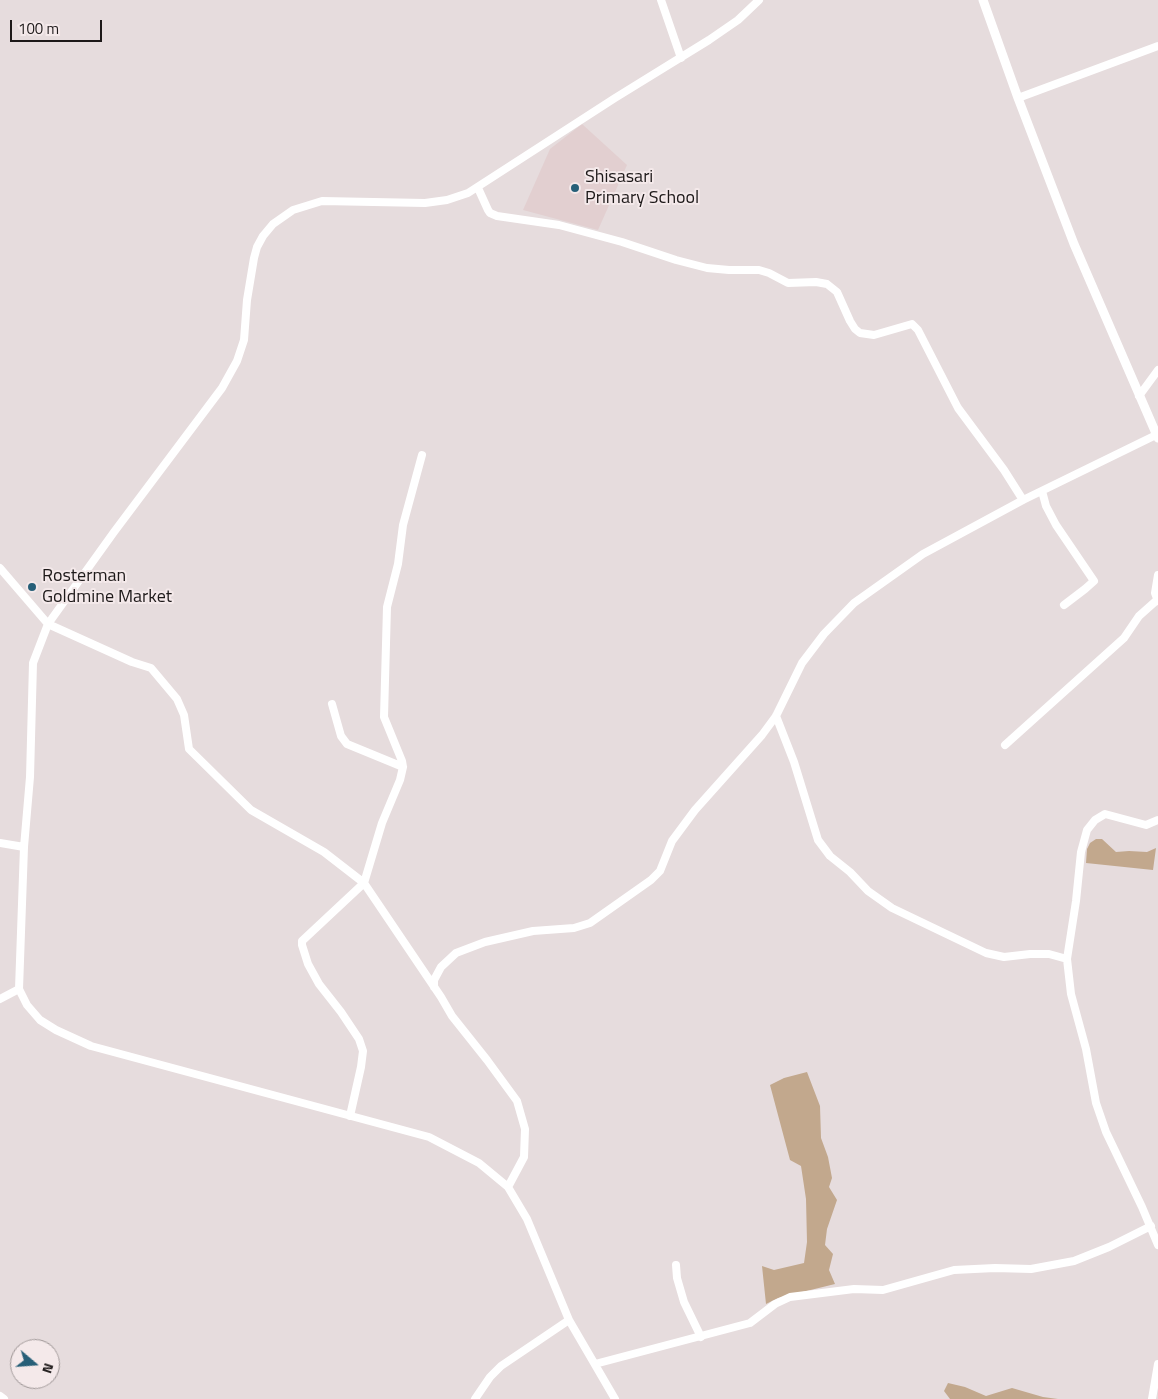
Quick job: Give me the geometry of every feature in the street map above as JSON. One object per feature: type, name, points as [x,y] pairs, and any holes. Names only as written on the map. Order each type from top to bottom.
[{"type":"street","points":[[661,0],[681,58]]},
{"type":"street","points":[[615,1399],[569,1320],[527,1219],[508,1187],[478,1163],[429,1137],[91,1046],[56,1030],[40,1020],[27,1005],[19,989],[24,847],[30,777],[33,663],[48,624],[222,388],[234,368],[244,340],[247,300],[254,258],[257,247],[273,224],[293,210],[322,201],[432,202],[458,197],[478,188],[738,20],[758,0]]},
{"type":"street","points":[[434,987],[434,980],[441,968],[456,953],[485,942],[533,931],[574,928],[590,924],[651,880],[660,871],[672,842],[695,810],[762,736],[776,716],[802,663],[824,634],[854,603],[923,554],[1023,500],[1157,437],[1074,244],[983,0]]},
{"type":"street","points":[[1018,98],[1158,46]]},
{"type":"street","points":[[478,188],[490,213],[497,216],[559,225],[707,268],[759,270],[773,274],[788,283],[816,282],[827,284],[838,292],[850,322],[860,333],[874,335],[912,324],[918,330],[958,408],[1004,470],[1023,500]]},
{"type":"street","points":[[1139,396],[1158,370]]},
{"type":"street","points":[[350,1116],[361,1067],[362,1051],[359,1039],[319,984],[308,964],[302,941],[364,883],[382,823],[400,780],[402,761],[384,717],[387,607],[398,564],[403,525],[422,455]]},
{"type":"street","points":[[1042,491],[1046,506],[1056,525],[1094,580],[1064,605]]},
{"type":"street","points":[[0,568],[48,624],[132,662],[151,668],[177,699],[184,715],[188,749],[251,810],[324,852],[364,883],[452,1016],[517,1101],[525,1129],[524,1157],[508,1187]]},
{"type":"street","points":[[1005,746],[1124,638],[1139,616],[1157,600],[1155,593],[1158,575]]},
{"type":"street","points":[[332,704],[341,736],[347,744],[402,767]]},
{"type":"street","points":[[776,716],[794,762],[818,840],[830,856],[850,872],[868,891],[892,908],[986,953],[1004,957],[1049,954],[1067,959]]},
{"type":"street","points":[[1158,820],[1146,825],[1105,814],[1095,820],[1087,830],[1081,852],[1067,959],[1071,994],[1086,1049],[1096,1103],[1106,1132],[1151,1226],[1158,1245]]},
{"type":"street","points":[[0,844],[24,847]]},
{"type":"street","points":[[0,999],[19,989]]},
{"type":"street","points":[[595,1364],[750,1323],[775,1304],[790,1298],[854,1288],[883,1290],[954,1270],[1031,1269],[1074,1261],[1109,1247],[1151,1226]]},
{"type":"street","points":[[676,1265],[677,1278],[684,1302],[700,1337]]},
{"type":"street","points":[[475,1399],[490,1377],[501,1366],[569,1320]]},
{"type":"street","points":[[1152,1399],[1158,1364]]},
{"type":"street","points":[[0,1396],[4,1399]]},
{"type":"shaded area","name":"Shisasari Primary School","points":[[582,124],[627,165],[598,230],[523,210],[550,149]]},
{"type":"shaded area","points":[[1096,839],[1102,839],[1116,852],[1147,852],[1156,848],[1153,870],[1086,863],[1087,849],[1090,843]]},
{"type":"shaded area","points":[[807,1072],[820,1106],[821,1138],[828,1157],[832,1178],[829,1187],[837,1200],[827,1229],[825,1245],[833,1254],[829,1270],[835,1284],[778,1298],[766,1304],[762,1266],[774,1270],[804,1263],[807,1242],[806,1199],[801,1166],[790,1160],[770,1085],[784,1078]]},
{"type":"shaded area","points":[[948,1383],[965,1387],[986,1396],[1012,1388],[1043,1397],[1058,1399],[950,1399],[944,1391]]},
{"type":"place","name":"Shisasari Primary School","points":[[575,188]]},
{"type":"place","name":"Rosterman Goldmine Market","points":[[32,587]]}]
